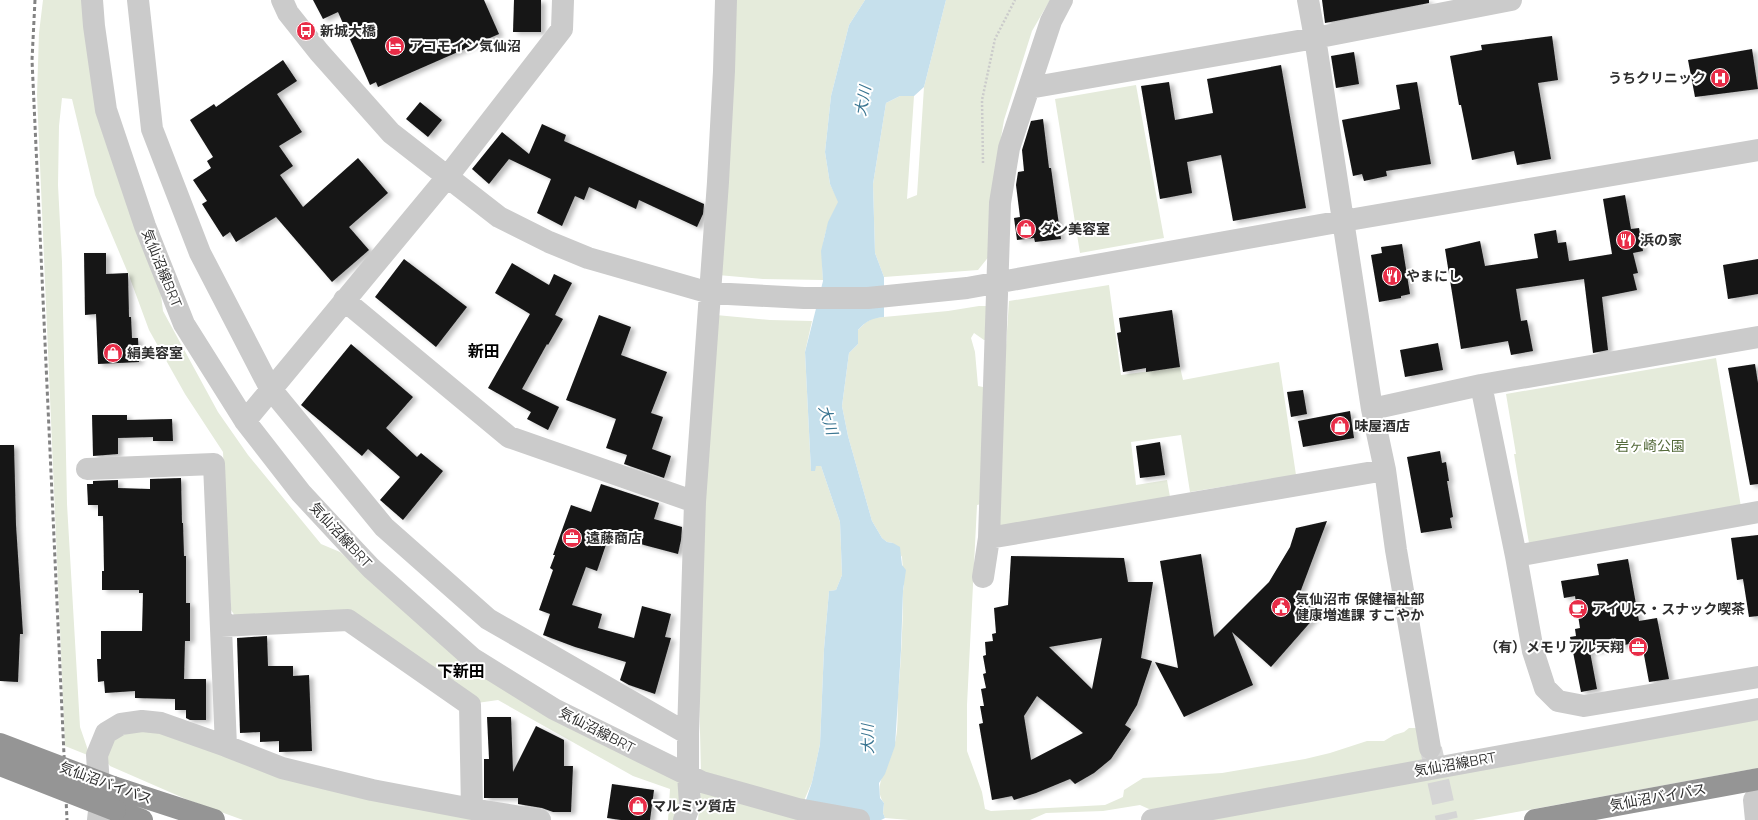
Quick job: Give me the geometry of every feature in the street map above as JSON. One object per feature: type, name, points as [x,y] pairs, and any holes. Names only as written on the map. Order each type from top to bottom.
[{"type":"highway","name":"気仙沼バイパス","points":[[0,744],[113,787],[214,820]]},
{"type":"highway","name":"気仙沼バイパス","points":[[0,765],[106,815],[142,820]]},
{"type":"highway","name":"気仙沼バイパス","points":[[1535,820],[1758,779]]},
{"type":"street","name":"気仙沼線BRT","points":[[92,0],[94,26],[106,110],[145,226],[184,324],[244,421],[301,493],[371,568],[472,658],[554,709],[695,778],[798,809],[859,820]]},
{"type":"street","points":[[138,0],[152,129],[200,253],[270,388],[384,527],[488,619],[688,734]]},
{"type":"street","points":[[282,0],[288,14],[390,133],[448,176],[461,189],[499,217],[549,242],[588,258],[710,293],[804,298],[868,298],[967,288],[1343,221],[1758,150]]},
{"type":"street","points":[[244,421],[448,176],[562,29],[563,0]]},
{"type":"street","points":[[684,820],[690,804],[695,778],[688,734],[695,502],[724,71],[726,0]]},
{"type":"street","points":[[982,577],[989,538],[1000,203],[1010,148],[1051,21],[1062,0]]},
{"type":"street","points":[[1308,0],[1372,409],[1385,470],[1396,550],[1430,748]]},
{"type":"street","points":[[1029,88],[1315,38],[1498,1]]},
{"type":"street","points":[[344,300],[509,437],[695,502]]},
{"type":"street","points":[[1372,409],[1481,385],[1758,336]]},
{"type":"street","points":[[1481,385],[1516,556],[1533,650],[1545,688],[1558,701],[1584,706],[1758,677]]},
{"type":"street","points":[[87,469],[214,464],[226,746]]},
{"type":"street","points":[[989,538],[1385,470]]},
{"type":"street","points":[[1516,556],[1758,512]]},
{"type":"street","points":[[221,626],[348,620],[470,705],[472,809]]},
{"type":"street","name":"気仙沼線BRT","points":[[1152,820],[1758,709]]},
{"type":"street","points":[[106,815],[100,802],[97,755],[106,733],[121,724],[142,721],[161,723],[282,768],[372,790],[540,820]]},
{"type":"path","points":[[983,166],[982,100],[995,39],[1015,0]]},
{"type":"green space","points":[[43,0],[87,0],[160,288],[163,311],[218,412],[248,455],[321,544],[340,552],[415,620],[684,777],[680,820],[668,820],[670,789],[633,776],[498,700],[477,703],[348,611],[235,616],[231,610],[223,452],[185,394],[149,330],[128,273],[95,195],[72,99],[62,98],[59,126],[58,185],[62,262],[67,504],[80,727],[90,756],[65,746],[37,95],[39,33]]},
{"type":"green space","points":[[733,0],[865,0],[849,25],[831,96],[825,152],[830,184],[839,202],[829,222],[824,240],[822,258],[823,280],[763,279],[718,275]]},
{"type":"green space","points":[[946,0],[1050,0],[1032,31],[1004,120],[989,208],[990,255],[978,270],[884,277],[875,253],[873,184],[886,103],[900,96],[914,96],[907,199],[917,195],[924,87]]},
{"type":"green space","points":[[1136,85],[1164,238],[1080,253],[1055,99]]},
{"type":"green space","points":[[1109,285],[1121,375],[1180,367],[1183,380],[1279,362],[1296,475],[1190,492],[1181,435],[1131,442],[1136,485],[1167,480],[1170,497],[994,529],[1009,301]]},
{"type":"green space","points":[[987,306],[989,340],[984,340],[974,333],[971,338],[975,352],[978,386],[988,388],[985,503],[977,505],[967,705],[967,751],[982,792],[985,809],[991,811],[1105,805],[1123,797],[1124,790],[1143,778],[1222,773],[1305,759],[1330,753],[1367,741],[1384,741],[1394,735],[1404,732],[1409,728],[1419,728],[1426,754],[1417,767],[1158,813],[1140,805],[1103,811],[1046,813],[1030,820],[909,820],[885,818],[883,813],[884,803],[881,797],[880,783],[892,753],[897,734],[904,585],[902,557],[893,543],[887,542],[882,538],[872,521],[848,436],[842,406],[849,353],[858,344],[858,330],[873,318],[948,311]]},
{"type":"green space","points":[[716,315],[770,320],[812,321],[805,352],[811,471],[816,466],[821,466],[840,522],[842,575],[836,590],[829,591],[824,649],[820,744],[812,782],[803,803],[701,773],[697,606]]},
{"type":"green space","name":"岩ヶ崎公園","points":[[1716,358],[1741,507],[1529,543],[1514,454],[1516,454],[1506,394]]},
{"type":"green space","points":[[1758,713],[1758,768],[1473,820],[1197,820]]},
{"type":"green space","points":[[138,727],[478,820],[243,820],[188,800],[110,766],[105,759],[112,741]]},
{"type":"green space","points":[[701,786],[805,820],[698,820]]},
{"type":"water","name":"大川","points":[[865,0],[946,0],[924,87],[914,96],[900,96],[886,103],[873,184],[875,253],[884,277],[884,317],[870,320],[858,330],[858,344],[849,353],[842,406],[848,436],[872,521],[882,538],[887,542],[893,543],[900,547],[902,565],[906,570],[903,591],[895,746],[885,774],[879,783],[880,798],[884,803],[883,813],[885,818],[881,820],[805,820],[804,806],[812,782],[820,744],[824,649],[829,591],[836,590],[842,575],[840,522],[821,466],[816,466],[815,471],[811,471],[805,352],[823,281],[821,251],[828,222],[838,202],[830,184],[825,152],[831,96],[849,25]]},
{"type":"building","points":[[313,0],[484,0],[499,34],[378,87],[376,82],[370,85],[338,12],[323,19]]},
{"type":"building","points":[[514,0],[541,0],[541,32],[513,32]]},
{"type":"building","points":[[1322,0],[1429,0],[1429,3],[1325,23]]},
{"type":"building","points":[[1552,36],[1558,80],[1538,83],[1551,159],[1517,165],[1514,151],[1472,160],[1461,105],[1459,105],[1450,56],[1482,50],[1481,45]]},
{"type":"building","points":[[1752,49],[1758,89],[1695,97],[1688,60]]},
{"type":"building","points":[[1354,52],[1359,84],[1336,88],[1331,56]]},
{"type":"building","points":[[283,60],[297,81],[277,94],[302,132],[279,146],[293,166],[280,175],[303,207],[358,158],[388,193],[349,227],[369,250],[332,282],[276,217],[236,242],[230,232],[223,237],[202,204],[207,201],[193,180],[211,168],[207,161],[213,157],[190,120],[214,104],[216,107]]},
{"type":"building","points":[[1281,65],[1306,208],[1233,221],[1221,155],[1187,162],[1192,193],[1160,199],[1141,86],[1169,82],[1175,120],[1213,113],[1207,79]]},
{"type":"building","points":[[1417,82],[1431,164],[1386,171],[1387,176],[1364,181],[1362,174],[1353,176],[1342,120],[1400,109],[1396,85]]},
{"type":"building","points":[[420,102],[442,120],[428,137],[406,119]]},
{"type":"building","points":[[1043,119],[1049,168],[1051,168],[1061,239],[1035,242],[1034,238],[1017,240],[1014,218],[1020,217],[1016,185],[1018,172],[1024,171],[1022,150],[1031,121]]},
{"type":"building","points":[[542,124],[566,135],[564,141],[704,204],[703,214],[697,227],[639,200],[636,209],[589,187],[584,200],[575,196],[562,226],[537,213],[551,179],[509,159],[489,184],[472,169],[502,132],[529,154]]},
{"type":"building","points":[[1625,195],[1631,229],[1639,228],[1643,251],[1633,253],[1638,273],[1633,274],[1637,290],[1602,297],[1608,350],[1593,353],[1584,279],[1516,289],[1521,321],[1527,320],[1533,351],[1511,355],[1508,341],[1461,349],[1445,249],[1480,241],[1485,266],[1538,258],[1534,234],[1556,230],[1558,243],[1566,242],[1569,261],[1612,254],[1603,199]]},
{"type":"building","points":[[1402,244],[1410,294],[1401,296],[1401,298],[1379,302],[1371,255],[1382,253],[1381,247]]},
{"type":"building","points":[[84,253],[106,253],[106,274],[128,273],[129,317],[131,317],[132,338],[138,338],[139,362],[98,364],[96,314],[85,315]]},
{"type":"building","points":[[404,259],[467,307],[436,347],[375,297]]},
{"type":"building","points":[[1758,259],[1758,294],[1728,299],[1723,265]]},
{"type":"building","points":[[512,263],[549,285],[554,274],[572,283],[555,315],[563,319],[522,389],[559,407],[548,430],[527,419],[531,412],[488,388],[530,314],[495,293]]},
{"type":"building","points":[[1172,310],[1180,367],[1146,372],[1146,368],[1123,372],[1117,333],[1121,332],[1119,318]]},
{"type":"building","points":[[599,315],[631,327],[621,355],[667,372],[651,413],[663,417],[652,449],[671,456],[664,478],[624,464],[627,455],[606,448],[616,419],[566,400]]},
{"type":"building","points":[[1438,343],[1443,370],[1405,377],[1400,350]]},
{"type":"building","points":[[351,344],[413,397],[386,428],[417,457],[421,453],[443,471],[403,520],[380,500],[400,477],[368,449],[362,456],[301,405]]},
{"type":"building","points":[[1755,364],[1758,383],[1758,484],[1750,485],[1728,368]]},
{"type":"building","points":[[1303,390],[1307,414],[1291,417],[1287,392]]},
{"type":"building","points":[[1350,411],[1354,438],[1303,447],[1298,421]]},
{"type":"building","points":[[92,415],[127,415],[127,420],[172,419],[173,441],[153,441],[153,437],[118,438],[118,454],[93,456]]},
{"type":"building","points":[[1160,442],[1165,475],[1140,478],[1136,446]]},
{"type":"building","points":[[0,445],[14,445],[16,525],[23,634],[20,634],[18,682],[0,681]]},
{"type":"building","points":[[1440,451],[1442,463],[1446,462],[1449,481],[1447,481],[1453,517],[1450,518],[1452,528],[1421,533],[1407,457]]},
{"type":"building","points":[[181,478],[184,556],[186,556],[186,603],[190,603],[190,641],[185,641],[184,679],[206,679],[206,720],[190,720],[186,718],[186,710],[175,710],[175,699],[135,698],[135,691],[105,693],[104,681],[98,682],[97,659],[101,659],[101,631],[142,631],[143,593],[139,593],[139,590],[102,590],[102,571],[104,571],[103,516],[98,516],[98,505],[88,505],[87,484],[93,484],[93,481],[118,480],[118,488],[150,489],[150,479]]},
{"type":"building","points":[[601,484],[659,503],[654,519],[682,527],[678,554],[644,545],[610,533],[597,571],[586,567],[572,605],[602,614],[598,628],[634,638],[642,606],[671,614],[665,637],[671,638],[655,694],[629,685],[620,680],[626,662],[575,647],[543,635],[550,614],[539,610],[553,570],[550,568],[555,555],[553,555],[571,505],[591,512]]},
{"type":"building","points":[[1327,521],[1298,598],[1322,609],[1271,667],[1232,632],[1253,685],[1184,717],[1155,662],[1178,668],[1160,561],[1201,554],[1214,637],[1269,582],[1290,547],[1296,528]]},
{"type":"building","points":[[1758,535],[1758,616],[1749,617],[1743,579],[1737,580],[1731,538]]},
{"type":"building","points":[[1011,556],[1124,558],[1128,582],[1153,582],[1141,658],[1152,661],[1137,705],[1125,725],[1131,729],[1111,759],[1094,773],[1075,784],[1070,779],[1014,800],[1012,796],[992,800],[979,724],[983,723],[980,706],[984,706],[981,689],[986,688],[983,674],[986,673],[983,656],[986,655],[985,642],[993,641],[992,634],[996,633],[994,608],[1008,605]],"holes":[[[1102,638],[1092,689],[1049,647]],[[1037,696],[1083,733],[1031,760],[1024,716]]]},
{"type":"building","points":[[1628,559],[1639,621],[1657,618],[1669,679],[1649,682],[1642,644],[1639,642],[1590,652],[1597,689],[1581,692],[1570,637],[1576,636],[1575,629],[1580,628],[1575,596],[1564,598],[1561,581],[1599,575],[1597,564]]},
{"type":"building","points":[[267,636],[268,666],[293,666],[293,676],[309,675],[312,751],[279,752],[279,741],[260,742],[260,732],[240,733],[237,638]]},
{"type":"building","points":[[487,717],[511,717],[513,772],[536,726],[564,740],[564,766],[573,766],[571,812],[553,812],[542,808],[518,804],[518,798],[484,798],[484,759],[489,759]]},
{"type":"building","points":[[612,784],[654,790],[650,820],[621,820],[607,818]]},
{"type":"tunnel","points":[[1431,749],[1447,820]]},
{"type":"railway","points":[[35,0],[32,60],[67,820]]},
{"type":"place","name":"新城大橋","points":[[306,31]]},
{"type":"place","name":"アコモイン気仙沼","points":[[395,46]]},
{"type":"place","name":"うちクリニック","points":[[1720,78]]},
{"type":"place","name":"ダン美容室","points":[[1026,229]]},
{"type":"place","name":"浜の家","points":[[1626,240]]},
{"type":"place","name":"やまにし","points":[[1392,276]]},
{"type":"place","name":"絹美容室","points":[[113,353]]},
{"type":"place","name":"味屋酒店","points":[[1340,426]]},
{"type":"place","name":"遠藤商店","points":[[572,538]]},
{"type":"place","name":"気仙沼市 保健福祉部 健康増進課 すこやか","points":[[1281,607]]},
{"type":"place","name":"アイリス・スナック喫茶","points":[[1578,609]]},
{"type":"place","name":"（有）メモリアル天翔","points":[[1638,647]]},
{"type":"place","name":"マルミツ質店","points":[[638,806]]},
{"type":"district","name":"新田","points":[[484,351]]},
{"type":"district","name":"下新田","points":[[461,671]]}]
